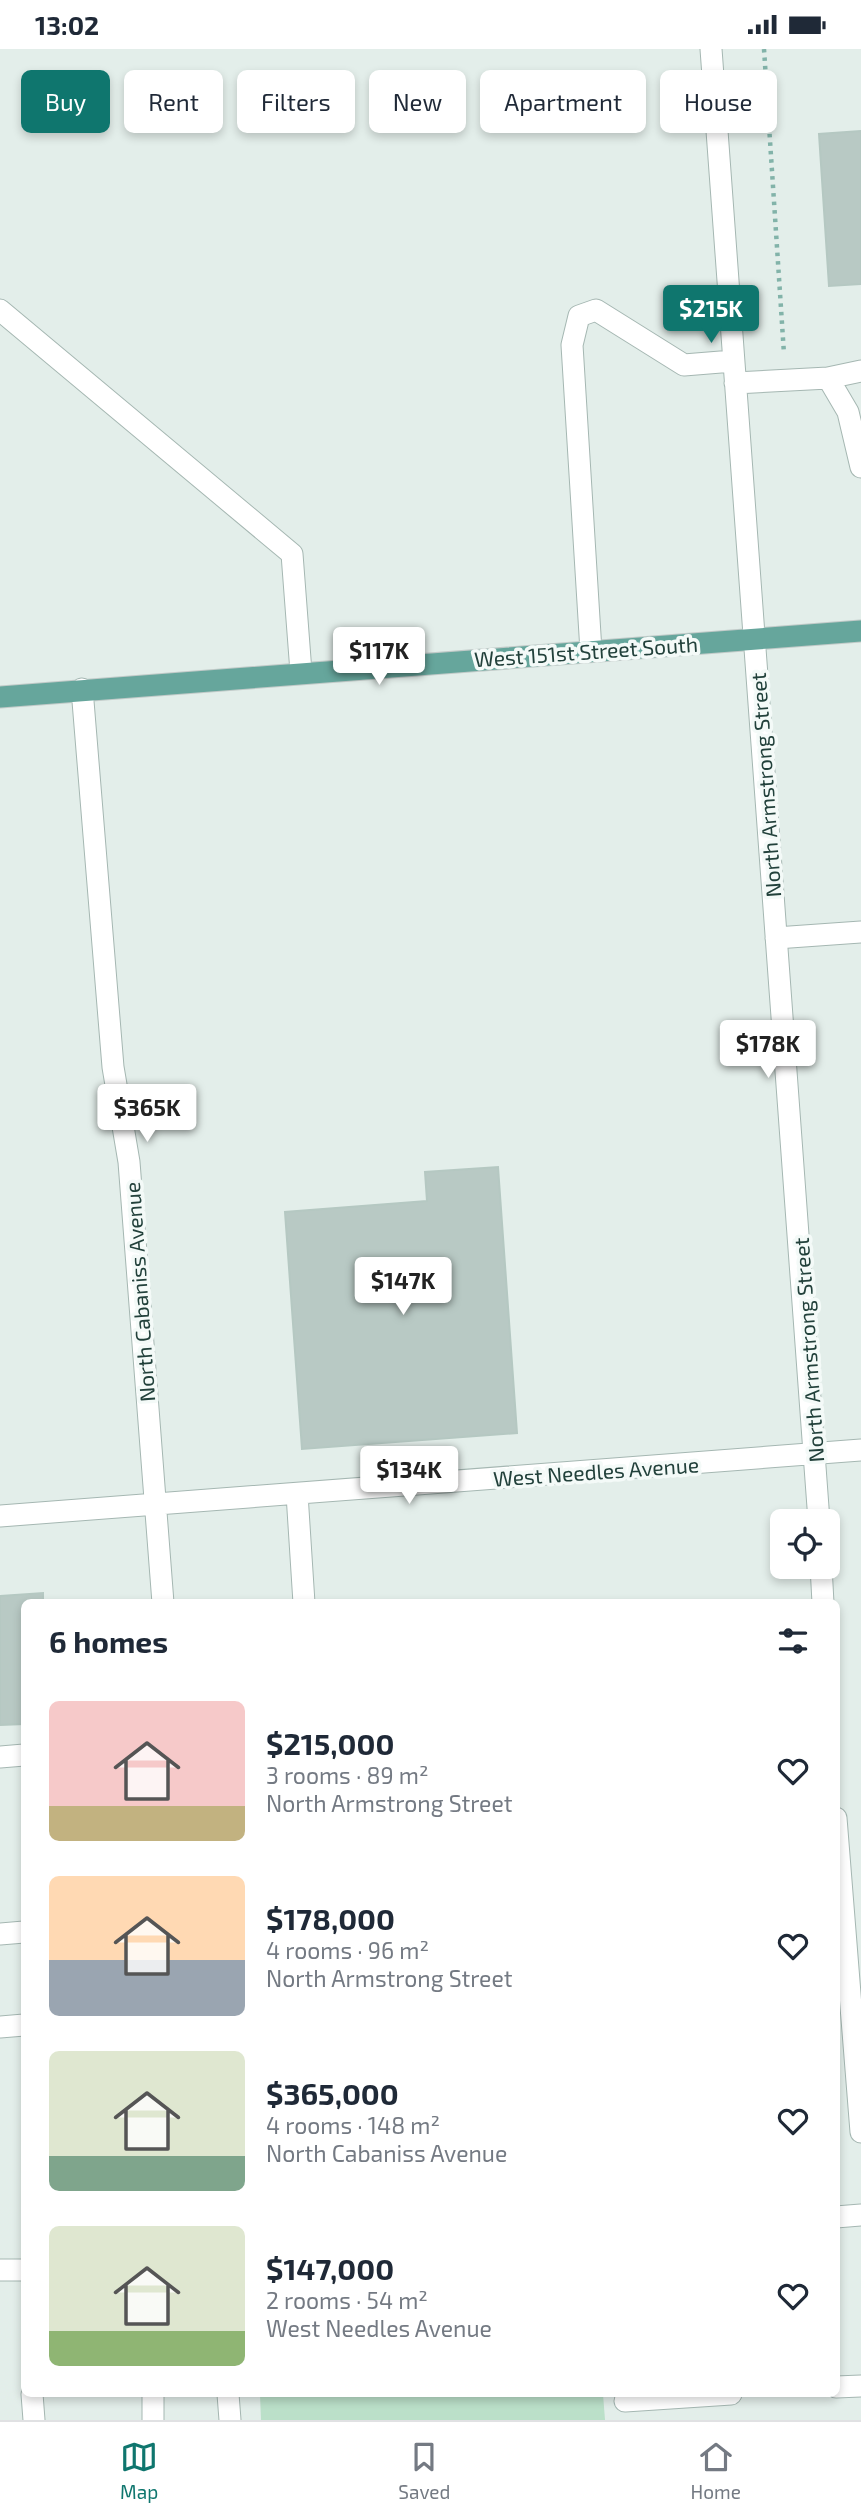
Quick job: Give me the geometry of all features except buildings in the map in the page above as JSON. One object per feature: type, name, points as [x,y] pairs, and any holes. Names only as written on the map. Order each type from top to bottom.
[{"type":"main road","name":"West 151st Street South","points":[[0,697],[861,631]]},
{"type":"street","name":"North Armstrong Street","points":[[711,49],[818,1509]]},
{"type":"street","points":[[0,310],[292,554],[301,672]]},
{"type":"street","points":[[591,651],[572,345],[579,316],[596,310],[684,365],[733,361]]},
{"type":"street","points":[[735,383],[828,377],[861,371]]},
{"type":"street","points":[[828,377],[848,412],[861,467]]},
{"type":"street","name":"North Cabaniss Avenue","points":[[82,689],[113,1066],[129,1162],[163,1599]]},
{"type":"street","points":[[776,938],[861,932]]},
{"type":"street","name":"West Needles Avenue","points":[[0,1516],[861,1450]]},
{"type":"street","points":[[297,1494],[304,1599]]},
{"type":"street","points":[[822,1579],[823,1599]]},
{"type":"street","points":[[0,1757],[21,1755]]},
{"type":"street","points":[[840,1862],[861,2132]]},
{"type":"street","points":[[0,1934],[21,1933]]},
{"type":"street","points":[[0,2027],[21,2025]]},
{"type":"street","points":[[840,2217],[861,2215]]},
{"type":"street","points":[[0,2270],[21,2270]]},
{"type":"street","points":[[840,2387],[861,2386]]},
{"type":"street","points":[[32,2397],[34,2420]]},
{"type":"street","points":[[153,2397],[153,2420]]},
{"type":"street","points":[[228,2397],[230,2420]]},
{"type":"street","points":[[626,2405],[703,2397]]},
{"type":"path","points":[[764,49],[785,379]]},
{"type":"green space","points":[[260,2397],[603,2397],[605,2420],[261,2420]]}]
